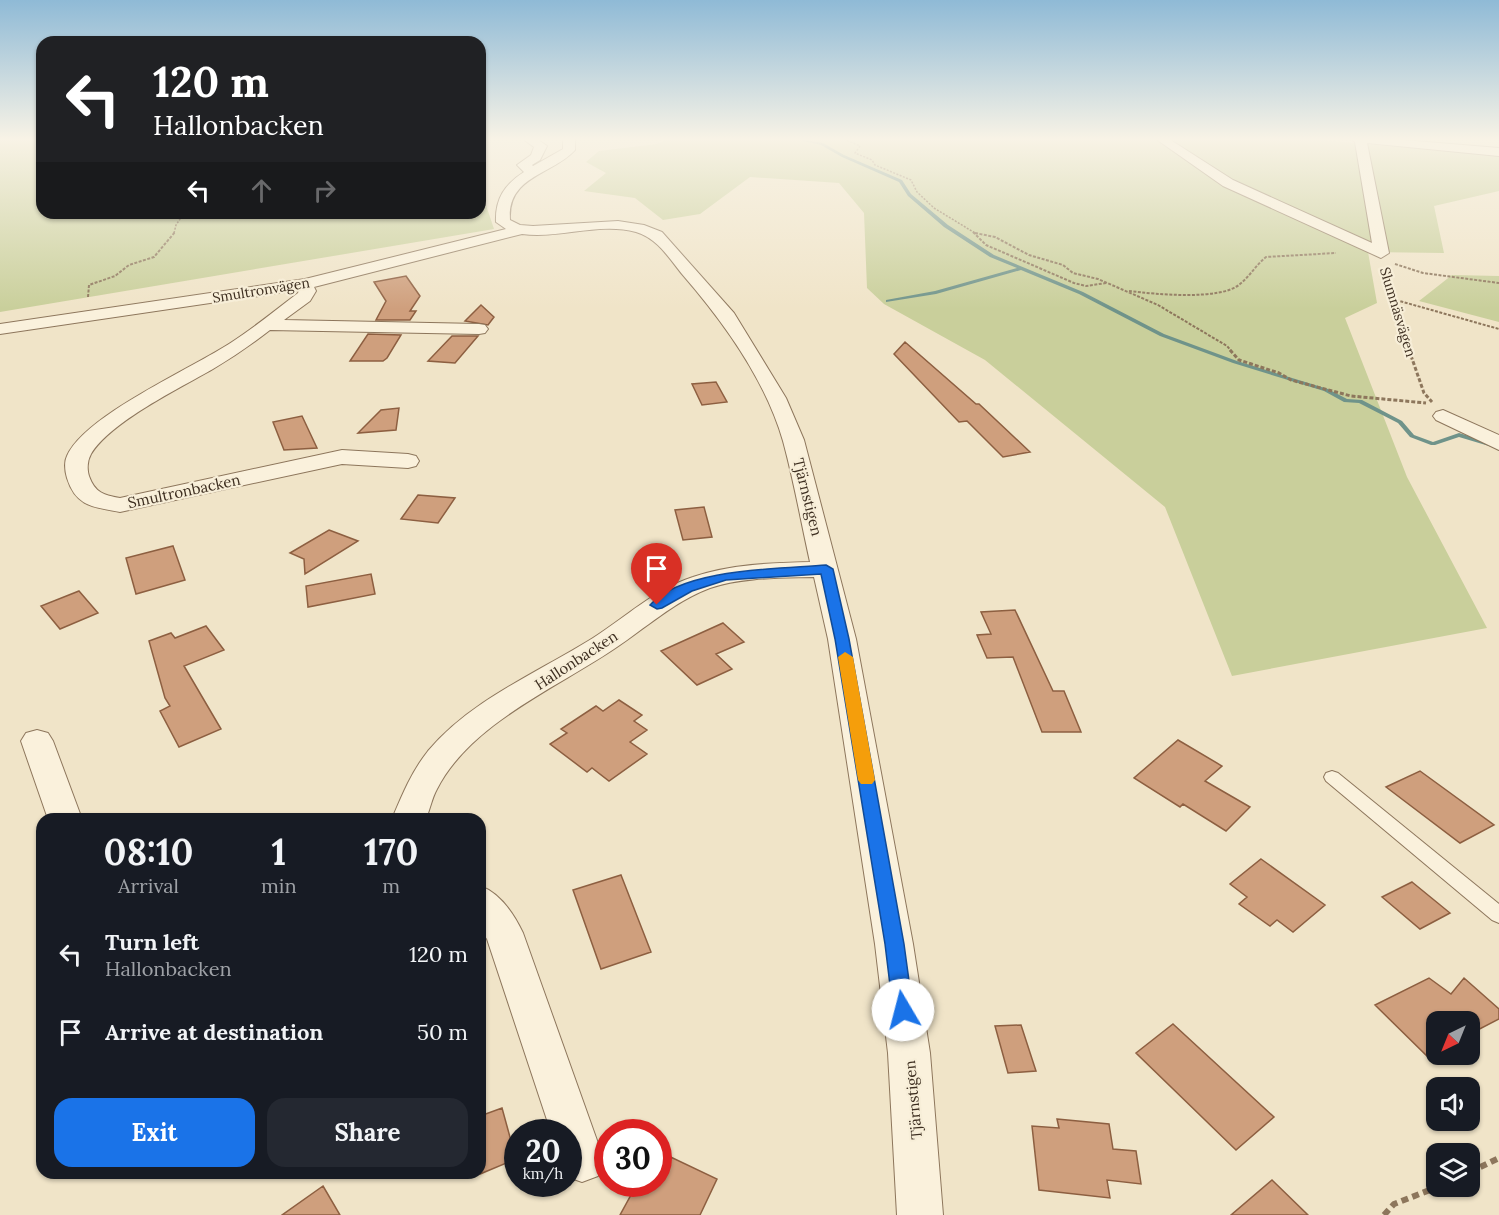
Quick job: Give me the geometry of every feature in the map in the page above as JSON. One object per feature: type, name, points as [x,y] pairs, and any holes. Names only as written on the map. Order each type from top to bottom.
[{"type":"street","points":[[507,196],[504,200],[503,222],[519,230]]},
{"type":"street","points":[[1255,196],[1379,254]]},
{"type":"street","name":"Slumnäsvägen","points":[[1371,196],[1379,254]]},
{"type":"street","name":"Tjärnstigen","points":[[519,230],[606,224],[636,227],[657,235],[725,313],[784,413],[826,569],[842,639],[894,944],[909,1053],[920,1215]]},
{"type":"street","name":"Smultronvägen","points":[[0,329],[305,284],[519,230]]},
{"type":"street","name":"Smultronbacken","points":[[305,284],[308,291],[304,297],[238,346],[103,428],[78,456],[76,471],[81,486],[92,499],[120,505],[342,457],[408,461]]},
{"type":"street","points":[[266,325],[479,329]]},
{"type":"street","points":[[1438,410],[1499,443]]},
{"type":"street","name":"Hallonbacken","points":[[410,813],[414,799],[426,775],[457,738],[483,718],[606,643],[668,598],[687,588],[725,577],[826,569]]},
{"type":"street","points":[[37,741],[63,813]]},
{"type":"street","points":[[486,909],[504,933],[567,1119]]},
{"type":"lane","points":[[1332,777],[1499,915]]},
{"type":"path","points":[[920,196],[952,221],[981,237],[986,246],[1074,283],[1086,286],[1107,283]]},
{"type":"path","points":[[98,315],[89,308],[89,285],[115,276],[129,265],[154,256],[174,235],[180,219]]},
{"type":"path","points":[[975,233],[995,237],[1029,255],[1063,265],[1073,273],[1107,283],[1158,305],[1227,345],[1239,360],[1279,373],[1291,380],[1352,396],[1438,410]]},
{"type":"path","points":[[1123,290],[1171,296],[1209,294],[1239,286],[1257,263],[1266,257],[1379,254],[1423,273],[1499,283]]},
{"type":"path","name":"Slumnäsvägen","points":[[1379,254],[1417,375],[1424,393],[1438,410]]},
{"type":"path","points":[[1395,300],[1499,329]]},
{"type":"path","points":[[1480,1167],[1499,1158]]},
{"type":"path","points":[[1384,1215],[1394,1204],[1426,1191]]},
{"type":"green space","points":[[0,196],[36,196],[36,219],[486,219],[486,205],[494,229],[0,312]]},
{"type":"green space","points":[[618,196],[725,196],[700,214],[663,220],[635,198]]},
{"type":"green space","points":[[850,196],[1479,196],[1434,206],[1444,253],[1368,252],[1377,303],[1345,318],[1407,477],[1487,628],[1232,676],[1165,507],[985,360],[884,304],[867,288],[864,213]]},
{"type":"green space","points":[[1452,275],[1499,276],[1499,322],[1419,301]]},
{"type":"building","points":[[406,276],[420,296],[410,311],[416,311],[410,320],[376,320],[386,301],[374,282]]},
{"type":"building","points":[[481,305],[494,317],[488,325],[465,321]]},
{"type":"building","points":[[368,334],[401,335],[383,361],[350,361]]},
{"type":"building","points":[[452,336],[478,336],[455,363],[428,361]]},
{"type":"building","points":[[905,342],[976,404],[979,404],[1030,452],[1003,457],[967,421],[959,422],[894,354]]},
{"type":"building","points":[[716,382],[727,402],[702,405],[692,384]]},
{"type":"building","points":[[399,408],[396,430],[358,433],[381,410]]},
{"type":"building","points":[[302,416],[317,448],[284,450],[273,422]]},
{"type":"building","points":[[418,495],[455,498],[438,523],[401,519]]},
{"type":"building","points":[[704,507],[712,537],[683,540],[675,510]]},
{"type":"building","points":[[329,530],[358,541],[305,574],[304,559],[290,553]]},
{"type":"building","points":[[173,546],[185,580],[136,594],[126,558]]},
{"type":"building","points":[[371,574],[375,594],[308,607],[306,586]]},
{"type":"building","points":[[79,591],[98,613],[60,629],[41,606]]},
{"type":"building","points":[[1015,610],[1053,691],[1064,691],[1081,732],[1042,732],[1013,657],[987,658],[977,635],[991,634],[981,612]]},
{"type":"building","points":[[723,623],[744,642],[716,654],[732,669],[697,685],[661,651]]},
{"type":"building","points":[[206,626],[224,650],[184,666],[221,729],[179,747],[160,711],[170,706],[165,698],[149,641],[171,633],[175,638]]},
{"type":"building","points":[[619,700],[642,715],[634,721],[647,730],[630,742],[647,754],[609,781],[592,768],[587,772],[550,744],[567,733],[561,729],[596,706],[603,711]]},
{"type":"building","points":[[1178,740],[1222,766],[1205,781],[1250,807],[1226,831],[1183,804],[1180,807],[1134,778]]},
{"type":"building","points":[[1420,771],[1494,825],[1460,843],[1386,787]]},
{"type":"building","points":[[1261,859],[1325,905],[1293,932],[1277,920],[1270,926],[1239,904],[1247,897],[1230,884]]},
{"type":"building","points":[[621,875],[651,952],[601,969],[573,890]]},
{"type":"building","points":[[1412,882],[1450,913],[1420,929],[1382,897]]},
{"type":"building","points":[[1429,978],[1451,994],[1464,978],[1499,1009],[1499,1019],[1480,1029],[1480,1011],[1426,1011],[1426,1055],[1375,1005]]},
{"type":"building","points":[[1173,1024],[1274,1117],[1236,1150],[1136,1053]]},
{"type":"building","points":[[1021,1025],[1036,1071],[1008,1073],[995,1026]]},
{"type":"building","points":[[502,1108],[505,1119],[504,1164],[486,1172],[486,1114]]},
{"type":"building","points":[[1057,1119],[1109,1124],[1113,1149],[1136,1151],[1141,1184],[1107,1180],[1110,1198],[1039,1190],[1032,1126],[1059,1128]]},
{"type":"building","points":[[672,1158],[717,1179],[700,1215],[620,1215],[630,1197],[672,1197]]},
{"type":"building","points":[[1272,1180],[1308,1215],[1231,1215]]},
{"type":"building","points":[[323,1186],[340,1215],[282,1215]]},
{"type":"waterway","points":[[910,196],[946,226],[992,256],[1021,268]]},
{"type":"waterway","points":[[888,301],[936,292],[1021,268]]},
{"type":"waterway","points":[[1021,268],[1081,293],[1162,335],[1235,362],[1326,390],[1346,401],[1360,401],[1400,422],[1412,436],[1433,444],[1459,435],[1499,447]]},
{"type":"slow traffic","points":[[845,657],[866,780]]},
{"type":"route","points":[[657,605],[687,588],[725,577],[826,569],[842,639],[894,944],[903,1010]]}]
